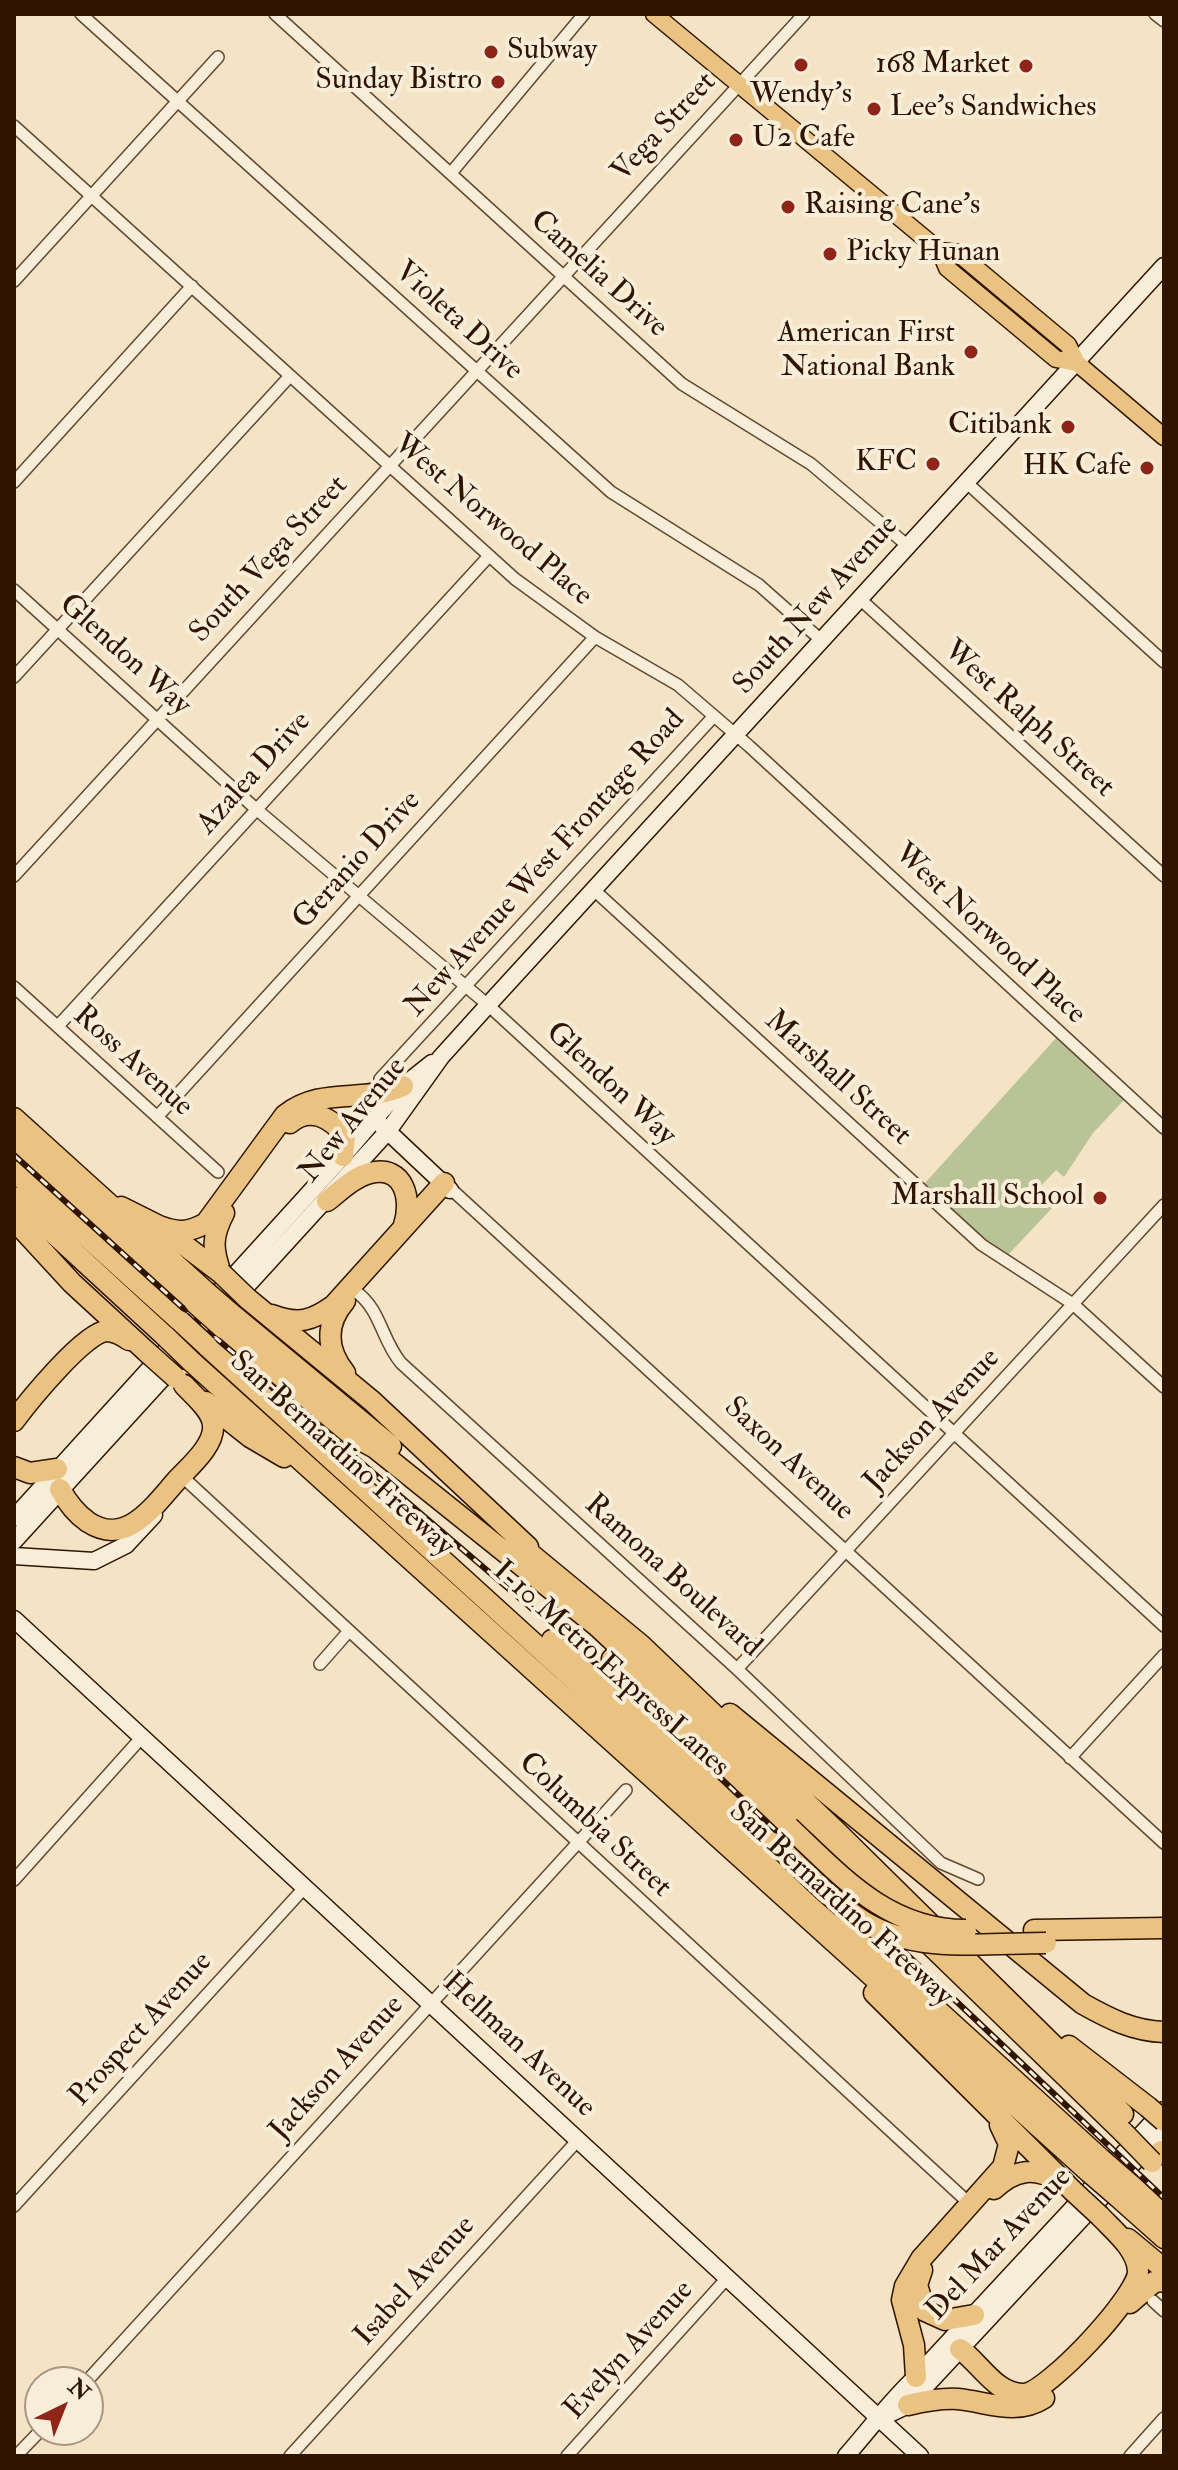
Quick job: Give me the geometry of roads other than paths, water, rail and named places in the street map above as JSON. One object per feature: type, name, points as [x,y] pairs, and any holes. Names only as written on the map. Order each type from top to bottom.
[{"type":"highway","points":[[107,1202],[178,1233],[192,1231],[206,1223],[285,1115],[297,1106],[329,1095],[367,1097],[403,1086]]},
{"type":"highway","points":[[221,1273],[213,1250],[214,1231],[283,1129],[296,1117],[309,1113],[320,1115],[345,1137],[343,1156]]},
{"type":"highway","name":"San Bernardino Freeway","points":[[14,1118],[107,1202],[228,1322],[545,1564],[641,1645],[1036,2025],[1128,2128]]},
{"type":"highway","points":[[14,1140],[200,1297]]},
{"type":"highway","name":"I-10 Metro ExpressLanes","points":[[14,1171],[307,1434],[1095,2165]]},
{"type":"highway","points":[[327,1201],[360,1177],[378,1172],[389,1175],[407,1191],[409,1201],[404,1225]]},
{"type":"highway","points":[[256,1305],[303,1323],[318,1317],[334,1305],[404,1225],[447,1186]]},
{"type":"highway","name":"San Bernardino Freeway","points":[[14,1197],[306,1467],[842,1948],[1124,2191],[1164,2238]]},
{"type":"highway","points":[[14,1220],[72,1283],[180,1382],[250,1437],[306,1467]]},
{"type":"highway","points":[[159,1226],[221,1273],[357,1388],[545,1564]]},
{"type":"highway","points":[[14,1411],[85,1329],[88,1316],[85,1302],[72,1283]]},
{"type":"highway","points":[[355,1291],[341,1305],[329,1331],[339,1365],[357,1388]]},
{"type":"highway","name":"I-10 Metro ExpressLanes","points":[[228,1322],[353,1436],[375,1448],[597,1626],[1160,2160]]},
{"type":"highway","points":[[14,1421],[76,1351],[97,1333],[108,1331],[120,1334],[148,1353]]},
{"type":"highway","points":[[14,1467],[58,1479],[74,1510],[104,1530],[117,1531],[144,1517],[208,1443],[214,1427],[210,1414],[180,1382]]},
{"type":"highway","points":[[307,1434],[573,1658],[842,1905],[886,1933],[912,1940],[944,1942],[1164,1928]]},
{"type":"highway","points":[[353,1436],[572,1621],[870,1902],[896,1917],[921,1926],[1040,1936],[1164,1941]]},
{"type":"highway","points":[[186,1480],[221,1443],[250,1437]]},
{"type":"highway","points":[[641,1645],[773,1748],[1083,2004],[1119,2024],[1144,2032],[1164,2032]]},
{"type":"highway","points":[[842,1948],[860,1979],[996,2117],[1100,2216],[1164,2269]]},
{"type":"highway","points":[[1036,2025],[1156,2108],[1164,2121]]},
{"type":"highway","points":[[916,2377],[914,2345],[902,2300],[905,2286],[921,2259],[971,2205],[1007,2159],[1009,2144],[996,2117]]},
{"type":"highway","points":[[974,2315],[945,2320],[925,2311],[917,2285],[923,2269],[997,2186],[1011,2175],[1032,2170],[1073,2191]]},
{"type":"highway","points":[[1124,2191],[1164,2215]]},
{"type":"highway","points":[[960,2349],[999,2386],[1011,2392],[1025,2394],[1052,2380],[1122,2304],[1136,2282],[1138,2271],[1134,2258],[1100,2216]]},
{"type":"highway","points":[[908,2405],[932,2399],[1018,2408],[1037,2402],[1125,2307],[1154,2282],[1164,2281]]},
{"type":"main road","points":[[654,14],[940,251],[958,253],[1068,345],[1077,363],[1164,437]]},
{"type":"main road","name":"South New Avenue","points":[[488,1005],[1164,266]]},
{"type":"main road","points":[[441,1057],[488,1005]]},
{"type":"main road","name":"New Avenue","points":[[14,1541],[58,1479],[373,1119],[403,1086],[441,1057]]},
{"type":"main road","name":"New Avenue","points":[[14,1518],[58,1479],[327,1201],[388,1131],[441,1057]]},
{"type":"main road","name":"Saxon Avenue","points":[[373,1119],[447,1186]]},
{"type":"main road","points":[[355,1291],[447,1186]]},
{"type":"main road","points":[[14,1556],[41,1556],[81,1563],[106,1557],[126,1545],[186,1480]]},
{"type":"main road","name":"Hellman Avenue","points":[[14,1619],[920,2456]]},
{"type":"main road","name":"Del Mar Avenue","points":[[846,2456],[879,2419],[887,2404],[974,2315],[1156,2108]]},
{"type":"main road","name":"Del Mar Avenue","points":[[879,2419],[908,2405],[1164,2130]]},
{"type":"street","name":"Violeta Drive","points":[[81,14],[611,492],[759,585],[821,640]]},
{"type":"street","name":"Camelia Drive","points":[[275,14],[682,384],[811,464],[908,546]]},
{"type":"street","points":[[451,173],[584,14]]},
{"type":"street","name":"Vega Street","points":[[562,276],[804,14]]},
{"type":"street","points":[[1155,14],[1164,20]]},
{"type":"street","points":[[14,281],[218,57]]},
{"type":"street","name":"West Norwood Place","points":[[14,126],[542,602],[595,637],[660,673],[714,716],[1164,1128]]},
{"type":"street","name":"South Vega Street","points":[[14,876],[562,276]]},
{"type":"street","points":[[14,482],[192,286]]},
{"type":"street","points":[[14,677],[290,376]]},
{"type":"street","points":[[967,483],[1164,662]]},
{"type":"street","name":"Azalea Drive","points":[[58,1026],[489,556]]},
{"type":"street","name":"Glendon Way","points":[[14,590],[256,809],[488,1005],[1164,1626]]},
{"type":"street","name":"West Ralph Street","points":[[860,599],[1164,876]]},
{"type":"street","name":"Geranio Drive","points":[[157,1117],[595,637]]},
{"type":"street","name":"New Avenue West Frontage Road","points":[[380,1079],[714,716]]},
{"type":"street","name":"Marshall Street","points":[[594,890],[982,1245],[1073,1304],[1164,1387]]},
{"type":"street","name":"Ross Avenue","points":[[14,987],[218,1172]]},
{"type":"street","name":"Saxon Avenue","points":[[447,1186],[1164,1843]]},
{"type":"street","name":"Jackson Avenue","points":[[737,1669],[1164,1205]]},
{"type":"street","name":"Ramona Boulevard","points":[[355,1291],[374,1309],[390,1350],[401,1363],[737,1669],[941,1863],[978,1879]]},
{"type":"street","name":"Columbia Street","points":[[186,1480],[971,2205]]},
{"type":"street","points":[[320,1664],[349,1631]]},
{"type":"street","points":[[1070,1758],[1164,1655]]},
{"type":"street","points":[[14,1880],[142,1737]]},
{"type":"street","name":"Jackson Avenue","points":[[101,2366],[626,1790]]},
{"type":"street","name":"Prospect Avenue","points":[[14,2206],[306,1886]]},
{"type":"street","name":"Isabel Avenue","points":[[290,2456],[578,2140]]},
{"type":"street","name":"Evelyn Avenue","points":[[567,2456],[728,2277]]},
{"type":"street","points":[[1153,2301],[1164,2311]]},
{"type":"street","points":[[1130,2456],[1164,2418]]},
{"type":"railway","points":[[14,1155],[216,1338],[636,1698],[1164,2198]]},
{"type":"place","name":"Subway","points":[[491,52]]},
{"type":"place","name":"Wendy's","points":[[801,65]]},
{"type":"place","name":"168 Market","points":[[1026,66]]},
{"type":"place","name":"Sunday Bistro","points":[[498,82]]},
{"type":"place","name":"Lee's Sandwiches","points":[[874,109]]},
{"type":"place","name":"U2 Cafe","points":[[736,140]]},
{"type":"place","name":"Raising Cane's","points":[[788,207]]},
{"type":"place","name":"Picky Hunan","points":[[830,254]]},
{"type":"place","name":"American First National Bank","points":[[971,352]]},
{"type":"place","name":"Citibank","points":[[1068,427]]},
{"type":"place","name":"KFC","points":[[933,464]]},
{"type":"place","name":"HK Cafe","points":[[1147,468]]},
{"type":"place","name":"Marshall School","points":[[1100,1198]]}]
